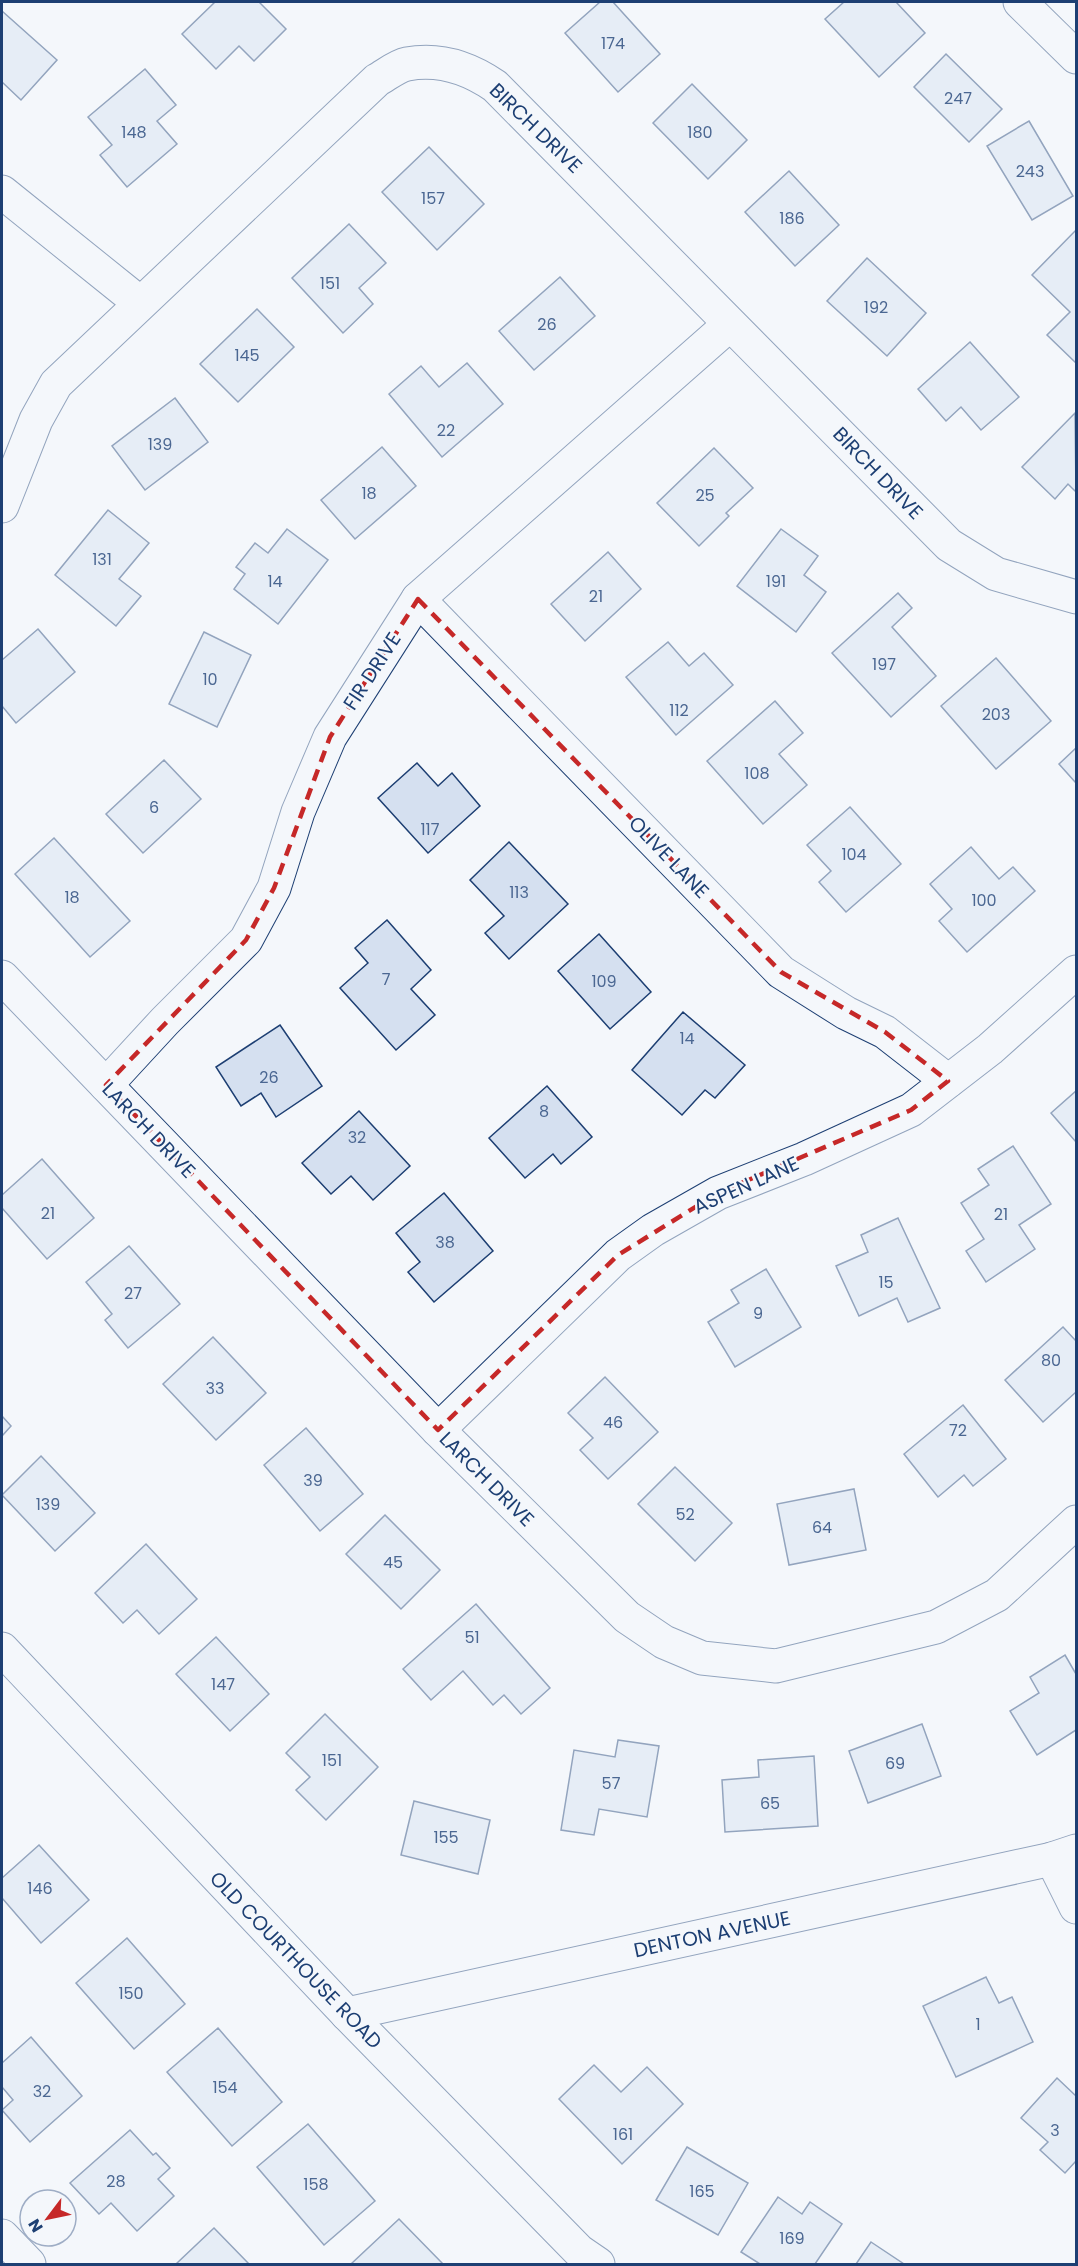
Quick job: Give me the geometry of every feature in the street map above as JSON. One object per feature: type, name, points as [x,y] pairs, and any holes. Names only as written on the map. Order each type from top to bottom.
[{"type":"street","points":[[1020,2],[1077,57]]},
{"type":"street","name":"BIRCH DRIVE","points":[[2,506],[36,420],[56,384],[378,80],[405,64],[438,62],[474,71],[495,86],[949,545],[996,574],[1077,597]]},
{"type":"street","points":[[2,192],[140,303]]},
{"type":"street","name":"FIR DRIVE","points":[[106,1085],[165,1021],[246,940],[274,888],[298,812],[330,737],[418,599],[729,325]]},
{"type":"street","name":"OLIVE LANE","points":[[418,599],[781,972],[846,1013],[885,1032],[948,1081]]},
{"type":"street","name":"ASPEN LANE","points":[[438,1430],[618,1255],[653,1230],[718,1193],[804,1159],[911,1110],[990,1049],[1077,972]]},
{"type":"street","name":"LARCH DRIVE","points":[[2,976],[438,1430],[627,1617],[664,1642],[702,1658],[776,1666],[936,1627],[997,1595],[1077,1522]]},
{"type":"street","name":"OLD COURTHOUSE ROAD","points":[[2,1649],[347,2014],[579,2251],[598,2265]]},
{"type":"street","points":[[1064,1855],[1077,1907]]},
{"type":"street","name":"DENTON AVENUE","points":[[347,2014],[1064,1855]]},
{"type":"street","points":[[2,2236],[28,2265]]},
{"type":"highlighted area","points":[[418,599],[781,972],[885,1032],[948,1081],[911,1110],[718,1193],[618,1255],[438,1430],[106,1085],[246,940],[274,888],[330,737]]},
{"type":"building","points":[[215,2],[259,2],[286,29],[254,61],[239,46],[216,69],[182,34]]},
{"type":"building","points":[[600,2],[613,2],[660,54],[618,92],[565,33]]},
{"type":"building","points":[[844,2],[896,2],[925,33],[879,77],[825,19]]},
{"type":"building","points":[[2,11],[57,60],[21,100],[2,82]]},
{"type":"building","points":[[946,54],[1002,109],[969,142],[914,87]]},
{"type":"building","points":[[145,69],[176,105],[157,121],[177,144],[127,187],[100,155],[112,145],[88,117]]},
{"type":"building","points":[[692,84],[747,140],[708,179],[653,123]]},
{"type":"building","points":[[1029,121],[1073,196],[1032,220],[987,146]]},
{"type":"building","points":[[429,147],[484,204],[437,250],[382,192]]},
{"type":"building","points":[[789,171],[839,225],[795,266],[745,212]]},
{"type":"building","points":[[349,224],[386,263],[359,288],[373,304],[343,333],[292,278]]},
{"type":"building","points":[[1076,230],[1076,363],[1047,335],[1070,312],[1032,275]]},
{"type":"building","points":[[867,258],[926,313],[887,356],[827,301]]},
{"type":"building","points":[[560,277],[595,316],[534,370],[499,331]]},
{"type":"building","points":[[257,309],[294,347],[238,402],[200,364]]},
{"type":"building","points":[[970,342],[1019,397],[981,430],[961,407],[946,421],[918,389]]},
{"type":"building","points":[[467,363],[503,404],[442,457],[389,394],[421,366],[439,387]]},
{"type":"building","points":[[175,398],[208,442],[145,490],[112,446]]},
{"type":"building","points":[[1075,413],[1076,492],[1068,484],[1055,499],[1022,467]]},
{"type":"building","points":[[382,447],[416,486],[355,539],[321,500]]},
{"type":"building","points":[[714,448],[753,488],[726,513],[729,516],[699,546],[657,503]]},
{"type":"building","points":[[108,510],[149,543],[119,579],[141,596],[116,626],[55,575]]},
{"type":"building","points":[[287,529],[328,560],[278,624],[234,589],[245,574],[236,567],[255,543],[268,553]]},
{"type":"building","points":[[781,529],[818,556],[804,575],[826,592],[796,632],[737,586]]},
{"type":"building","points":[[608,552],[641,589],[585,641],[551,604]]},
{"type":"building","points":[[898,593],[912,608],[892,627],[936,676],[891,717],[832,653]]},
{"type":"building","points":[[38,629],[75,672],[16,723],[2,706],[2,660]]},
{"type":"building","points":[[204,632],[251,655],[217,727],[169,704]]},
{"type":"building","points":[[668,642],[689,666],[704,653],[733,685],[676,735],[626,677]]},
{"type":"building","points":[[996,658],[1051,721],[996,769],[941,706]]},
{"type":"building","points":[[775,701],[803,733],[779,754],[807,785],[763,824],[707,761]]},
{"type":"building","points":[[1076,748],[1076,783],[1059,764]]},
{"type":"building","points":[[164,760],[201,799],[143,853],[106,814]]},
{"type":"building","points":[[417,763],[438,786],[452,773],[480,806],[428,853],[378,798]]},
{"type":"building","points":[[850,807],[901,864],[846,912],[819,882],[831,871],[807,845]]},
{"type":"building","points":[[54,838],[130,921],[90,957],[15,874]]},
{"type":"building","points":[[509,842],[568,904],[509,959],[485,933],[504,916],[470,880]]},
{"type":"building","points":[[971,847],[999,879],[1013,867],[1035,891],[967,952],[939,921],[952,909],[930,884]]},
{"type":"building","points":[[387,920],[431,970],[411,989],[435,1015],[396,1050],[340,988],[368,963],[355,948]]},
{"type":"building","points":[[599,934],[651,992],[610,1029],[558,971]]},
{"type":"building","points":[[683,1012],[745,1065],[715,1098],[705,1090],[682,1115],[632,1070]]},
{"type":"building","points":[[280,1025],[322,1086],[276,1117],[261,1093],[241,1106],[216,1067]]},
{"type":"building","points":[[547,1086],[592,1137],[561,1164],[553,1154],[525,1178],[489,1138]]},
{"type":"building","points":[[1076,1091],[1076,1142],[1051,1113]]},
{"type":"building","points":[[359,1111],[410,1166],[373,1200],[351,1176],[331,1194],[302,1163]]},
{"type":"building","points":[[1013,1146],[1051,1204],[1019,1225],[1035,1249],[986,1282],[966,1251],[984,1239],[961,1203],[989,1185],[978,1169]]},
{"type":"building","points":[[42,1159],[94,1218],[47,1259],[2,1208],[2,1195]]},
{"type":"building","points":[[444,1193],[493,1251],[434,1302],[408,1272],[420,1262],[396,1233]]},
{"type":"building","points":[[898,1218],[940,1308],[908,1322],[897,1298],[859,1316],[836,1266],[868,1252],[861,1235]]},
{"type":"building","points":[[129,1246],[180,1304],[128,1348],[105,1320],[112,1314],[86,1282]]},
{"type":"building","points":[[766,1269],[801,1327],[735,1367],[708,1322],[739,1303],[731,1290]]},
{"type":"building","points":[[1063,1327],[1076,1341],[1076,1392],[1043,1422],[1005,1380]]},
{"type":"building","points":[[213,1337],[266,1393],[216,1440],[163,1384]]},
{"type":"building","points":[[605,1377],[658,1432],[608,1479],[580,1450],[593,1438],[568,1413]]},
{"type":"building","points":[[963,1405],[1006,1459],[973,1486],[964,1475],[938,1497],[904,1454]]},
{"type":"building","points":[[2,1416],[11,1426],[2,1436]]},
{"type":"building","points":[[306,1428],[363,1494],[320,1531],[264,1465]]},
{"type":"building","points":[[41,1456],[95,1513],[55,1551],[2,1495]]},
{"type":"building","points":[[675,1467],[732,1523],[695,1561],[638,1504]]},
{"type":"building","points":[[854,1489],[866,1550],[789,1565],[777,1504]]},
{"type":"building","points":[[385,1515],[440,1570],[401,1609],[346,1554]]},
{"type":"building","points":[[146,1544],[197,1599],[159,1634],[137,1610],[123,1623],[95,1593]]},
{"type":"building","points":[[476,1604],[550,1688],[521,1714],[504,1695],[493,1705],[463,1671],[431,1700],[403,1669]]},
{"type":"building","points":[[216,1637],[269,1694],[230,1731],[176,1674]]},
{"type":"building","points":[[1065,1655],[1076,1674],[1076,1730],[1037,1755],[1010,1711],[1039,1693],[1030,1677]]},
{"type":"building","points":[[325,1714],[378,1767],[326,1820],[296,1790],[310,1777],[286,1753]]},
{"type":"building","points":[[922,1724],[941,1776],[868,1803],[849,1751]]},
{"type":"building","points":[[618,1740],[659,1746],[647,1817],[599,1809],[594,1835],[561,1830],[574,1750],[615,1757]]},
{"type":"building","points":[[814,1756],[818,1826],[725,1832],[722,1780],[759,1777],[758,1760]]},
{"type":"building","points":[[414,1801],[490,1820],[478,1874],[401,1855]]},
{"type":"building","points":[[39,1845],[89,1900],[41,1943],[2,1898],[2,1878]]},
{"type":"building","points":[[127,1938],[185,2004],[134,2049],[76,1983]]},
{"type":"building","points":[[986,1977],[999,2003],[1012,1997],[1033,2042],[956,2077],[923,2006]]},
{"type":"building","points":[[218,2028],[282,2102],[232,2146],[167,2072]]},
{"type":"building","points":[[31,2037],[82,2096],[30,2142],[2,2110],[13,2100],[2,2087],[2,2063]]},
{"type":"building","points":[[594,2065],[621,2092],[647,2067],[683,2104],[622,2164],[559,2099]]},
{"type":"building","points":[[1057,2078],[1076,2096],[1076,2161],[1065,2173],[1040,2150],[1048,2142],[1021,2118]]},
{"type":"building","points":[[308,2124],[375,2201],[324,2245],[257,2167]]},
{"type":"building","points":[[130,2130],[153,2155],[156,2153],[170,2168],[158,2179],[174,2196],[137,2231],[111,2203],[99,2214],[78,2192],[78,2188],[70,2183]]},
{"type":"building","points":[[687,2147],[748,2183],[718,2235],[656,2200]]},
{"type":"building","points":[[778,2197],[802,2214],[810,2202],[842,2224],[815,2264],[760,2264],[741,2252]]},
{"type":"building","points":[[399,2219],[443,2264],[351,2264]]},
{"type":"building","points":[[214,2228],[249,2264],[176,2264]]},
{"type":"building","points":[[871,2242],[904,2264],[856,2264]]}]
